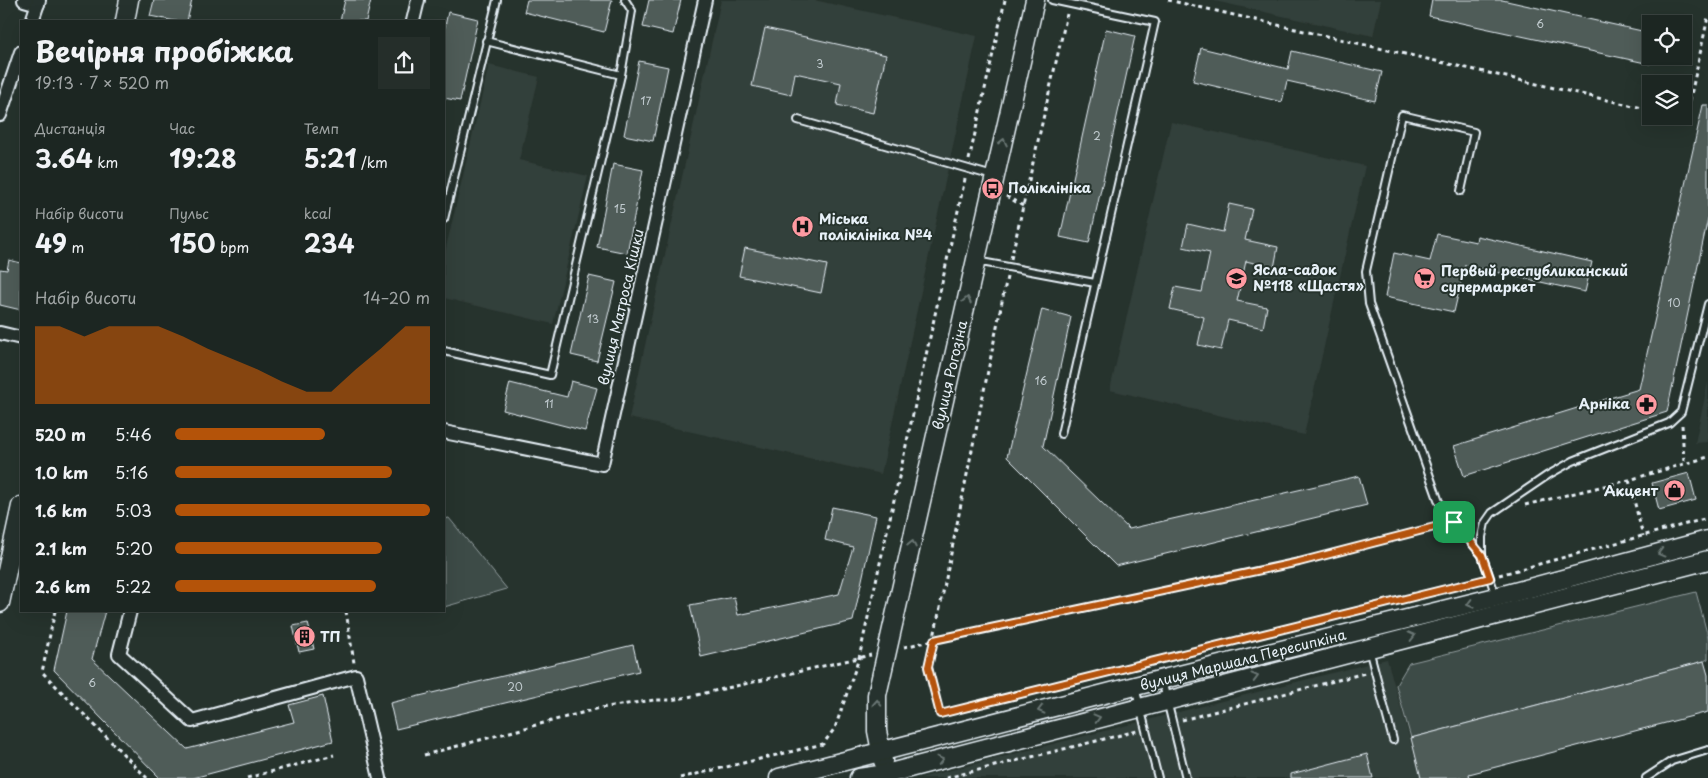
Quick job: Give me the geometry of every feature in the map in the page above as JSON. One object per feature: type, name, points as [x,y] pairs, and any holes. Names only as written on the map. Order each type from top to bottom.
[{"type":"main road","points":[[125,20],[129,0]]},
{"type":"main road","name":"вулиця Рогозіна","points":[[886,774],[880,751],[876,718],[877,695],[1035,0]]},
{"type":"main road","points":[[0,603],[20,511]]},
{"type":"main road","name":"вулиця Маршала Пересипкіна","points":[[778,778],[1135,686],[1496,598],[1707,550]]},
{"type":"main road","name":"вулиця Маршала Пересипкіна","points":[[862,778],[886,774],[1369,648],[1707,550]]},
{"type":"street","points":[[24,0],[38,2],[32,20]]},
{"type":"street","points":[[413,20],[418,0]]},
{"type":"street","name":"вулиця Матроса Кішки","points":[[445,432],[602,464],[705,0]]},
{"type":"street","points":[[0,115],[20,55]]},
{"type":"street","points":[[0,333],[20,338]]},
{"type":"street","points":[[130,612],[119,654],[192,721],[356,676],[380,778]]},
{"type":"lane","points":[[445,215],[496,0]]},
{"type":"lane","points":[[445,351],[550,375],[621,74],[632,11],[626,0]]},
{"type":"lane","points":[[1052,0],[1156,22],[1061,434]]},
{"type":"lane","points":[[486,41],[621,74]]},
{"type":"lane","points":[[1461,192],[1474,132],[1402,114],[1366,271],[1370,304],[1439,502],[1482,555]]},
{"type":"lane","points":[[798,120],[995,176]]},
{"type":"lane","points":[[976,261],[1095,284]]},
{"type":"lane","points":[[1496,598],[1482,555],[1482,536],[1485,523],[1492,513],[1573,460],[1669,423],[1681,412],[1708,304]]},
{"type":"lane","points":[[1369,648],[1393,740]]},
{"type":"lane","points":[[1162,680],[1186,778]]},
{"type":"lane","points":[[1135,686],[1158,778]]},
{"type":"lane","points":[[1646,778],[1672,761],[1708,750]]},
{"type":"path","points":[[680,778],[823,744],[835,728],[859,658],[1005,0]]},
{"type":"path","points":[[1168,0],[1642,108]]},
{"type":"path","points":[[1069,4],[1010,267],[928,667],[940,714],[1490,578],[1708,518]]},
{"type":"path","points":[[1692,90],[1708,17]]},
{"type":"path","points":[[1681,412],[1684,462]]},
{"type":"path","points":[[1520,506],[1629,480],[1684,462],[1708,457]]},
{"type":"path","points":[[1629,480],[1643,536]]},
{"type":"path","points":[[424,755],[600,708],[654,700],[688,698],[934,640],[1299,562],[1454,522]]},
{"type":"path","points":[[56,612],[42,672],[146,778]]},
{"type":"path","points":[[346,612],[356,676]]},
{"type":"path","points":[[247,778],[334,756]]},
{"type":"shaded area","name":"Міська поліклініка №4","points":[[721,0],[814,0],[977,36],[881,474],[629,418]]},
{"type":"shaded area","points":[[1210,0],[1381,0],[1373,36]]},
{"type":"shaded area","points":[[489,65],[539,77],[519,160],[588,176],[553,324],[445,298],[445,252]]},
{"type":"shaded area","name":"Ясла-садок №118 «Щастя»","points":[[1171,122],[1365,166],[1304,435],[1110,390]]},
{"type":"shaded area","points":[[1708,382],[1708,442],[1695,443]]},
{"type":"shaded area","points":[[449,518],[507,589],[445,607],[445,519]]},
{"type":"shaded area","points":[[1696,592],[1708,637],[1708,659],[1411,738],[1396,685],[1409,663]]},
{"type":"shaded area","points":[[1387,659],[1421,778],[920,778]]},
{"type":"building","points":[[154,0],[192,0],[187,20],[170,20],[150,16]]},
{"type":"building","points":[[345,0],[371,0],[366,20],[340,20]]},
{"type":"building","points":[[527,0],[612,0],[604,32],[524,12]]},
{"type":"building","points":[[649,0],[681,0],[673,34],[643,27]]},
{"type":"building","points":[[1432,0],[1502,0],[1642,31],[1642,62],[1429,16]]},
{"type":"building","points":[[448,12],[478,19],[460,101],[445,98],[445,26]]},
{"type":"building","points":[[765,28],[886,55],[873,113],[837,105],[841,83],[795,73],[791,95],[752,86]]},
{"type":"building","points":[[1106,29],[1135,36],[1089,243],[1060,237]]},
{"type":"building","points":[[1201,48],[1288,69],[1292,51],[1382,72],[1375,101],[1287,81],[1282,102],[1193,81]]},
{"type":"building","points":[[639,61],[668,67],[653,141],[624,135]]},
{"type":"building","points":[[1703,105],[1708,105],[1708,218],[1667,412],[1464,476],[1454,446],[1639,389]]},
{"type":"building","points":[[613,164],[643,170],[627,253],[597,247]]},
{"type":"building","points":[[1229,204],[1252,209],[1245,240],[1278,247],[1274,268],[1246,261],[1237,301],[1267,307],[1263,328],[1228,320],[1221,350],[1198,345],[1204,317],[1170,309],[1175,287],[1202,292],[1210,253],[1183,247],[1188,224],[1223,232]]},
{"type":"building","points":[[1437,234],[1476,242],[1477,236],[1592,262],[1585,292],[1465,265],[1454,312],[1385,297],[1394,253],[1430,261]]},
{"type":"building","points":[[745,248],[827,265],[821,293],[739,276]]},
{"type":"building","points":[[9,260],[20,263],[20,310],[0,305],[0,269],[7,270]]},
{"type":"building","points":[[589,276],[616,282],[597,361],[571,355]]},
{"type":"building","points":[[1042,309],[1071,317],[1043,446],[1129,529],[1359,476],[1367,505],[1116,566],[1007,457]]},
{"type":"building","points":[[571,381],[597,388],[585,431],[503,410],[510,383],[567,397]]},
{"type":"building","name":"Акцент","points":[[1689,473],[1696,500],[1659,510],[1652,483]]},
{"type":"building","points":[[832,507],[876,516],[853,621],[701,657],[690,605],[734,597],[738,615],[839,594],[853,547],[825,540]]},
{"type":"building","points":[[67,612],[105,612],[92,659],[187,749],[294,722],[289,705],[323,696],[333,741],[193,778],[160,778],[54,670]]},
{"type":"building","name":"ТП","points":[[308,623],[314,649],[299,652],[293,626]]},
{"type":"building","points":[[633,645],[639,671],[396,729],[390,703]]},
{"type":"building","points":[[1704,661],[1708,675],[1708,712],[1469,774],[1470,778],[1421,778],[1411,738]]},
{"type":"building","points":[[1367,754],[1373,778],[1291,778],[1291,774]]},
{"type":"place","name":"Поліклініка","points":[[992,188]]},
{"type":"place","name":"Міська поліклініка №4","points":[[803,227]]},
{"type":"place","name":"Ясла-садок №118 «Щастя»","points":[[1237,278]]},
{"type":"place","name":"Первый республиканский супермаркет","points":[[1425,279]]},
{"type":"place","name":"Арніка","points":[[1646,404]]},
{"type":"place","name":"Акцент","points":[[1674,491]]},
{"type":"place","name":"ТП","points":[[304,637]]},
{"type":"route","points":[[1454,522],[1482,555],[1490,578],[940,714],[928,667],[934,640],[1299,562],[1454,522]]}]
